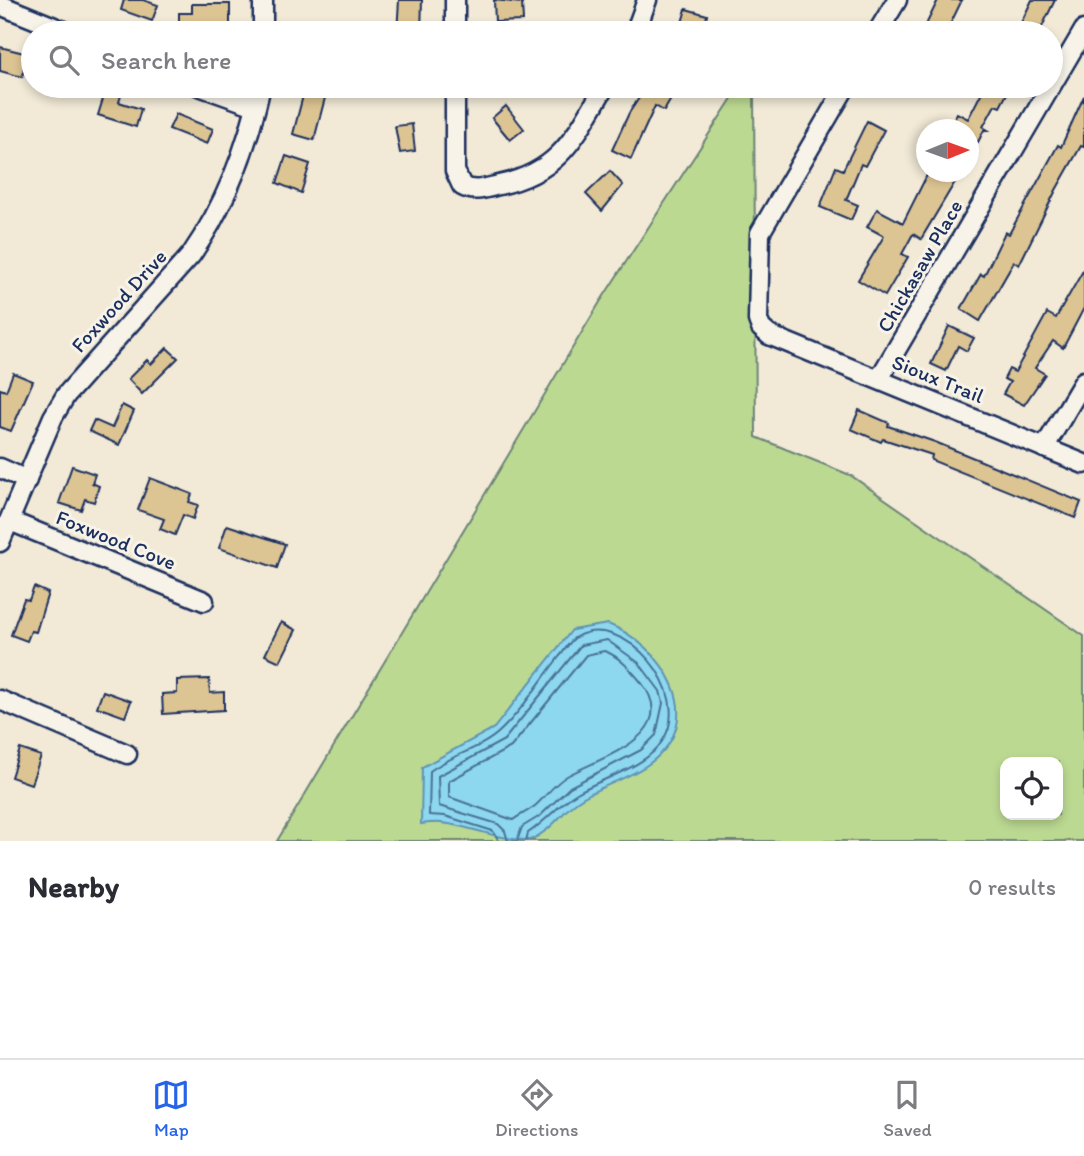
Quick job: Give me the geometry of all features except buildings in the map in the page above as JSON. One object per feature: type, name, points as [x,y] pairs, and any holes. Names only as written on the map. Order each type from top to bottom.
[{"type":"street","points":[[263,0],[263,21]]},
{"type":"street","points":[[455,0],[455,21]]},
{"type":"street","points":[[639,21],[647,0]]},
{"type":"street","points":[[884,21],[897,0]]},
{"type":"street","points":[[0,5],[39,21]]},
{"type":"street","name":"Chickasaw Place","points":[[1063,66],[1084,30]]},
{"type":"street","points":[[233,98],[255,106]]},
{"type":"street","name":"Foxwood Drive","points":[[0,542],[53,417],[66,395],[191,256],[205,235],[247,139],[257,98]]},
{"type":"street","points":[[455,98],[455,171],[462,186],[475,190],[537,173],[557,159],[597,98]]},
{"type":"street","name":"Sioux Trail","points":[[839,98],[760,233],[758,320],[764,332],[1084,464]]},
{"type":"street","name":"Chickasaw Place","points":[[879,379],[1044,98]]},
{"type":"street","points":[[1044,447],[1084,381]]},
{"type":"street","points":[[0,468],[27,480]]},
{"type":"street","name":"Foxwood Cove","points":[[10,521],[204,601]]},
{"type":"street","points":[[0,700],[127,754]]},
{"type":"green space","points":[[732,98],[754,98],[756,437],[850,475],[1084,636],[1084,841],[277,841],[600,302]]},
{"type":"water","points":[[608,624],[628,634],[646,648],[661,665],[672,684],[678,705],[677,725],[668,745],[642,769],[579,800],[544,832],[530,840],[508,838],[442,823],[421,824],[422,767],[494,728],[572,630]]}]
